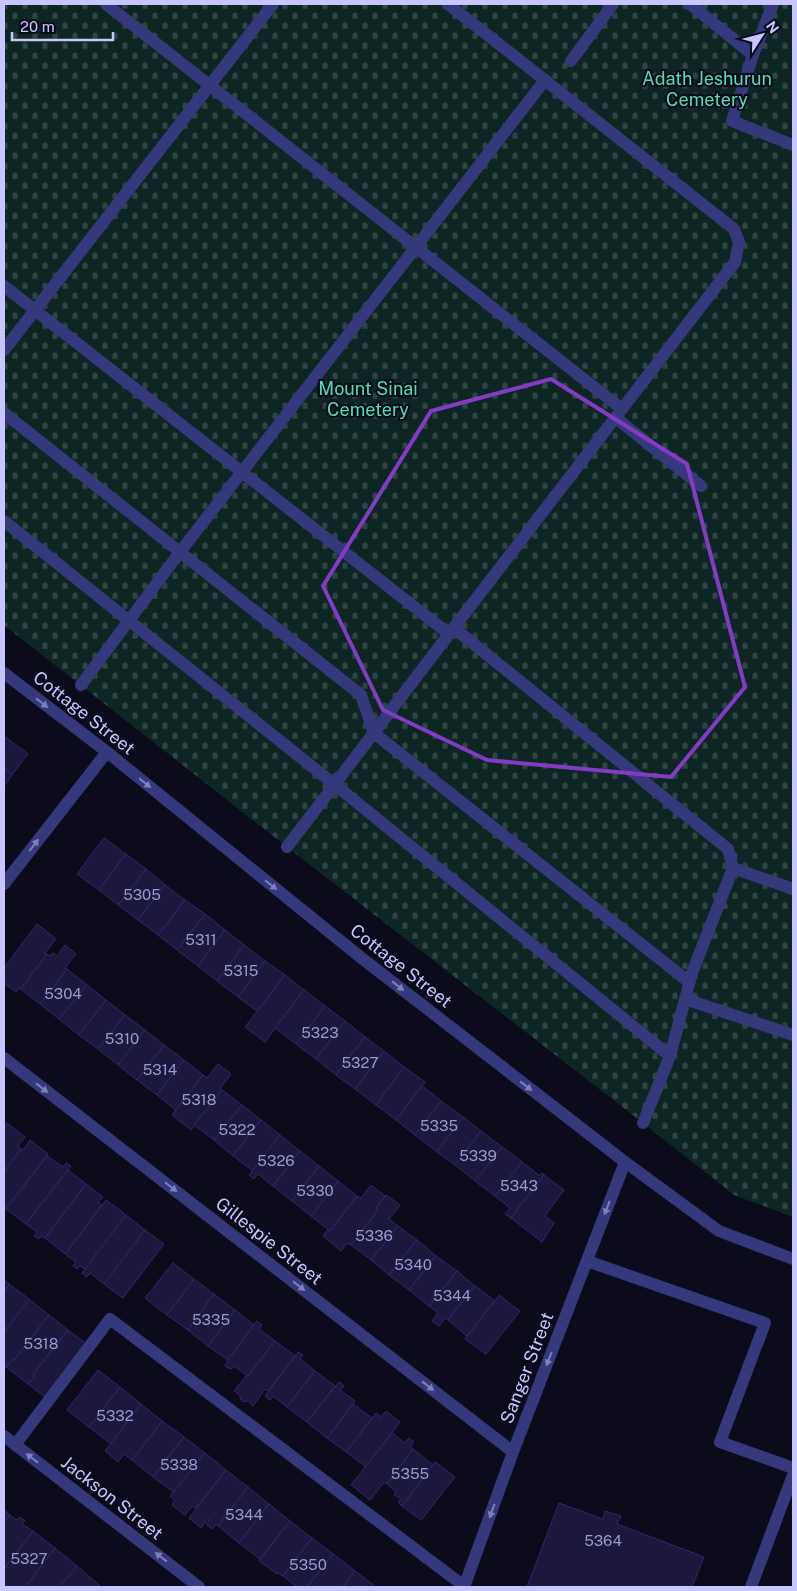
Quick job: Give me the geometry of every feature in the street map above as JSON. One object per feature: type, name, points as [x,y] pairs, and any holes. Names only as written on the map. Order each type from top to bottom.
[{"type":"street","points":[[106,4],[416,246],[619,413],[701,486]]},
{"type":"street","points":[[4,350],[273,4]]},
{"type":"street","points":[[287,847],[735,262],[739,242],[734,228],[448,4]]},
{"type":"street","points":[[571,61],[613,4]]},
{"type":"street","points":[[690,4],[754,54]]},
{"type":"street","points":[[773,4],[754,54],[732,122],[793,145]]},
{"type":"street","points":[[81,685],[180,552],[545,80]]},
{"type":"street","points":[[4,286],[242,473],[451,631],[728,849],[733,868],[689,982],[670,1056],[643,1123]]},
{"type":"street","points":[[4,413],[361,695],[374,733],[689,982]]},
{"type":"street","points":[[4,521],[334,784],[670,1056]]},
{"type":"street","name":"Cottage Street","points":[[4,673],[107,752],[359,956],[625,1162],[719,1231],[793,1259]]},
{"type":"street","points":[[4,884],[107,752]]},
{"type":"street","points":[[733,868],[793,889]]},
{"type":"street","points":[[685,998],[793,1035]]},
{"type":"street","name":"Gillespie Street","points":[[4,1058],[513,1452]]},
{"type":"street","name":"Sanger Street","points":[[464,1587],[513,1452],[625,1162]]},
{"type":"street","points":[[587,1261],[765,1324],[720,1442],[793,1468]]},
{"type":"street","points":[[15,1445],[110,1319],[464,1587]]},
{"type":"street","name":"Jackson Street","points":[[4,1436],[199,1587]]},
{"type":"street","points":[[751,1587],[793,1475]]},
{"type":"highlighted area","points":[[551,379],[687,464],[745,687],[671,777],[487,760],[383,710],[323,586],[431,411]]},
{"type":"green space","name":"Mount Sinai Cemetery","points":[[4,4],[793,4],[793,1217],[734,1195],[4,625]]},
{"type":"building","points":[[4,736],[28,754],[12,775],[4,768]]},
{"type":"building","points":[[4,768],[12,775],[4,786]]},
{"type":"building","points":[[104,838],[126,854],[99,890],[77,874]]},
{"type":"building","points":[[126,854],[146,869],[118,905],[99,890]]},
{"type":"building","points":[[146,869],[165,885],[138,920],[118,905]]},
{"type":"building","points":[[165,885],[185,900],[158,935],[138,920]]},
{"type":"building","points":[[185,900],[205,914],[177,950],[158,935]]},
{"type":"building","points":[[205,914],[225,930],[198,966],[177,950]]},
{"type":"building","points":[[37,924],[56,939],[21,989],[19,988],[16,992],[4,983],[4,968]]},
{"type":"building","points":[[225,930],[244,945],[217,981],[198,966]]},
{"type":"building","points":[[65,945],[76,954],[40,1004],[21,989],[47,954],[50,956],[53,953],[57,956]]},
{"type":"building","points":[[244,945],[265,961],[238,997],[217,981]]},
{"type":"building","points":[[265,961],[285,975],[257,1011],[238,997]]},
{"type":"building","points":[[67,969],[87,985],[59,1019],[40,1004]]},
{"type":"building","points":[[285,975],[304,990],[265,1042],[245,1027]]},
{"type":"building","points":[[87,985],[106,1000],[79,1035],[59,1019]]},
{"type":"building","points":[[304,990],[325,1006],[296,1044],[275,1028]]},
{"type":"building","points":[[106,1000],[125,1015],[98,1049],[79,1035]]},
{"type":"building","points":[[325,1006],[345,1021],[316,1059],[296,1044]]},
{"type":"building","points":[[125,1015],[145,1030],[118,1065],[98,1049]]},
{"type":"building","points":[[345,1021],[365,1037],[336,1075],[316,1059]]},
{"type":"building","points":[[145,1030],[164,1045],[137,1080],[118,1065]]},
{"type":"building","points":[[365,1037],[384,1051],[355,1089],[336,1075]]},
{"type":"building","points":[[164,1045],[184,1060],[157,1095],[137,1080]]},
{"type":"building","points":[[384,1051],[404,1067],[376,1105],[355,1089]]},
{"type":"building","points":[[184,1060],[203,1075],[176,1110],[157,1095]]},
{"type":"building","points":[[218,1064],[231,1074],[220,1089],[222,1090],[191,1130],[172,1115],[203,1075],[207,1078]]},
{"type":"building","points":[[404,1067],[425,1082],[396,1120],[376,1105]]},
{"type":"building","points":[[422,1086],[441,1101],[415,1135],[396,1120]]},
{"type":"building","points":[[222,1090],[242,1105],[214,1140],[194,1125]]},
{"type":"building","points":[[441,1101],[463,1117],[437,1152],[415,1135]]},
{"type":"building","points":[[242,1105],[261,1120],[233,1156],[214,1140]]},
{"type":"building","points":[[463,1117],[481,1131],[455,1165],[437,1152]]},
{"type":"building","points":[[261,1120],[280,1135],[253,1171],[233,1156]]},
{"type":"building","points":[[7,1123],[25,1137],[18,1146],[21,1149],[4,1172],[4,1128]]},
{"type":"building","points":[[481,1131],[502,1147],[475,1181],[455,1165]]},
{"type":"building","points":[[280,1135],[300,1151],[273,1186],[258,1174],[254,1179],[249,1175]]},
{"type":"building","points":[[30,1140],[48,1154],[6,1209],[4,1207],[4,1172]]},
{"type":"building","points":[[502,1147],[522,1162],[495,1196],[475,1181]]},
{"type":"building","points":[[300,1151],[319,1166],[292,1201],[273,1186]]},
{"type":"building","points":[[47,1156],[63,1167],[66,1163],[71,1166],[26,1224],[6,1209]]},
{"type":"building","points":[[522,1162],[540,1176],[542,1173],[544,1175],[511,1218],[505,1214],[510,1208],[495,1196]]},
{"type":"building","points":[[319,1166],[338,1181],[311,1216],[292,1201]]},
{"type":"building","points":[[68,1170],[86,1184],[45,1238],[41,1236],[39,1239],[34,1236],[37,1232],[26,1224]]},
{"type":"building","points":[[544,1175],[564,1190],[545,1216],[554,1223],[542,1242],[511,1218]]},
{"type":"building","points":[[338,1181],[357,1196],[330,1231],[311,1216]]},
{"type":"building","points":[[86,1184],[103,1197],[98,1202],[102,1205],[65,1254],[45,1238]]},
{"type":"building","points":[[371,1185],[385,1196],[376,1208],[378,1210],[351,1245],[347,1243],[341,1251],[323,1236],[328,1229],[330,1231],[357,1196],[361,1198]]},
{"type":"building","points":[[386,1195],[400,1205],[389,1219],[398,1226],[371,1260],[351,1245],[378,1210],[376,1208]]},
{"type":"building","points":[[106,1200],[126,1215],[85,1269],[80,1266],[77,1269],[73,1266],[76,1262],[65,1254]]},
{"type":"building","points":[[126,1215],[145,1230],[104,1284],[90,1273],[87,1277],[82,1273]]},
{"type":"building","points":[[398,1226],[417,1240],[389,1275],[371,1260]]},
{"type":"building","points":[[145,1230],[164,1244],[123,1298],[104,1284]]},
{"type":"building","points":[[417,1240],[436,1256],[409,1290],[389,1275]]},
{"type":"building","points":[[436,1256],[457,1271],[429,1306],[409,1290]]},
{"type":"building","points":[[173,1263],[194,1279],[167,1315],[145,1298]]},
{"type":"building","points":[[457,1271],[475,1286],[448,1320],[445,1318],[439,1326],[432,1321],[438,1313],[429,1306]]},
{"type":"building","points":[[194,1279],[214,1294],[188,1330],[167,1315]]},
{"type":"building","points":[[4,1280],[9,1284],[4,1292]]},
{"type":"building","points":[[9,1284],[29,1299],[4,1332],[4,1292]]},
{"type":"building","points":[[475,1286],[495,1301],[467,1336],[448,1320]]},
{"type":"building","points":[[214,1294],[235,1310],[208,1346],[188,1330]]},
{"type":"building","points":[[499,1295],[520,1311],[486,1354],[465,1339]]},
{"type":"building","points":[[29,1299],[49,1315],[14,1360],[6,1367],[4,1366],[4,1332]]},
{"type":"building","points":[[235,1310],[254,1325],[228,1360],[208,1346]]},
{"type":"building","points":[[49,1315],[68,1330],[33,1374],[35,1376],[28,1384],[6,1367],[14,1360]]},
{"type":"building","points":[[257,1321],[262,1325],[259,1329],[275,1341],[248,1376],[234,1366],[231,1369],[225,1366]]},
{"type":"building","points":[[68,1330],[88,1345],[45,1397],[28,1384],[35,1376],[33,1374]]},
{"type":"building","points":[[275,1341],[295,1356],[268,1391],[265,1389],[253,1406],[248,1401],[244,1402],[240,1399],[240,1395],[234,1391]]},
{"type":"building","points":[[298,1352],[303,1355],[300,1359],[315,1371],[287,1407],[273,1396],[270,1400],[265,1396]]},
{"type":"building","points":[[98,1370],[120,1387],[89,1427],[67,1410]]},
{"type":"building","points":[[315,1371],[335,1386],[307,1422],[287,1407]]},
{"type":"building","points":[[339,1382],[344,1386],[340,1390],[355,1401],[327,1438],[307,1422]]},
{"type":"building","points":[[120,1387],[141,1404],[111,1444],[89,1427]]},
{"type":"building","points":[[141,1404],[162,1421],[132,1460],[124,1454],[118,1462],[105,1451]]},
{"type":"building","points":[[353,1404],[372,1418],[346,1452],[327,1438]]},
{"type":"building","points":[[386,1411],[400,1422],[366,1467],[346,1452],[376,1413],[381,1417]]},
{"type":"building","points":[[162,1421],[184,1437],[153,1477],[132,1460]]},
{"type":"building","points":[[392,1433],[405,1443],[409,1438],[414,1442],[410,1447],[413,1449],[387,1484],[384,1482],[370,1500],[351,1485]]},
{"type":"building","points":[[184,1437],[205,1453],[175,1493],[153,1477]]},
{"type":"building","points":[[413,1449],[433,1465],[402,1506],[398,1502],[401,1499],[394,1495],[396,1492],[387,1484]]},
{"type":"building","points":[[205,1453],[226,1470],[196,1508],[192,1506],[185,1515],[172,1505],[175,1500],[170,1496]]},
{"type":"building","points":[[435,1462],[455,1477],[421,1520],[402,1506]]},
{"type":"building","points":[[226,1470],[248,1487],[218,1526],[216,1524],[212,1529],[206,1524],[209,1520],[208,1518],[201,1528],[189,1518]]},
{"type":"building","points":[[248,1487],[269,1504],[239,1543],[218,1526]]},
{"type":"building","points":[[559,1503],[603,1519],[605,1511],[621,1516],[617,1524],[704,1557],[692,1587],[527,1587]]},
{"type":"building","points":[[269,1504],[290,1521],[260,1559],[239,1543]]},
{"type":"building","points":[[4,1510],[10,1515],[4,1523]]},
{"type":"building","points":[[10,1515],[17,1520],[20,1517],[25,1521],[22,1524],[33,1531],[4,1569],[4,1523]]},
{"type":"building","points":[[290,1521],[312,1538],[283,1576],[259,1561]]},
{"type":"building","points":[[33,1531],[55,1548],[25,1587],[7,1587],[4,1583],[4,1569]]},
{"type":"building","points":[[312,1538],[333,1554],[307,1587],[297,1587],[283,1576]]},
{"type":"building","points":[[55,1548],[77,1566],[60,1587],[25,1587]]},
{"type":"building","points":[[333,1554],[355,1571],[343,1587],[307,1587]]},
{"type":"building","points":[[77,1566],[99,1585],[97,1587],[60,1587]]},
{"type":"building","points":[[355,1571],[376,1587],[343,1587]]},
{"type":"park label","name":"Adath Jeshurun Cemetery","points":[[707,89]]}]
